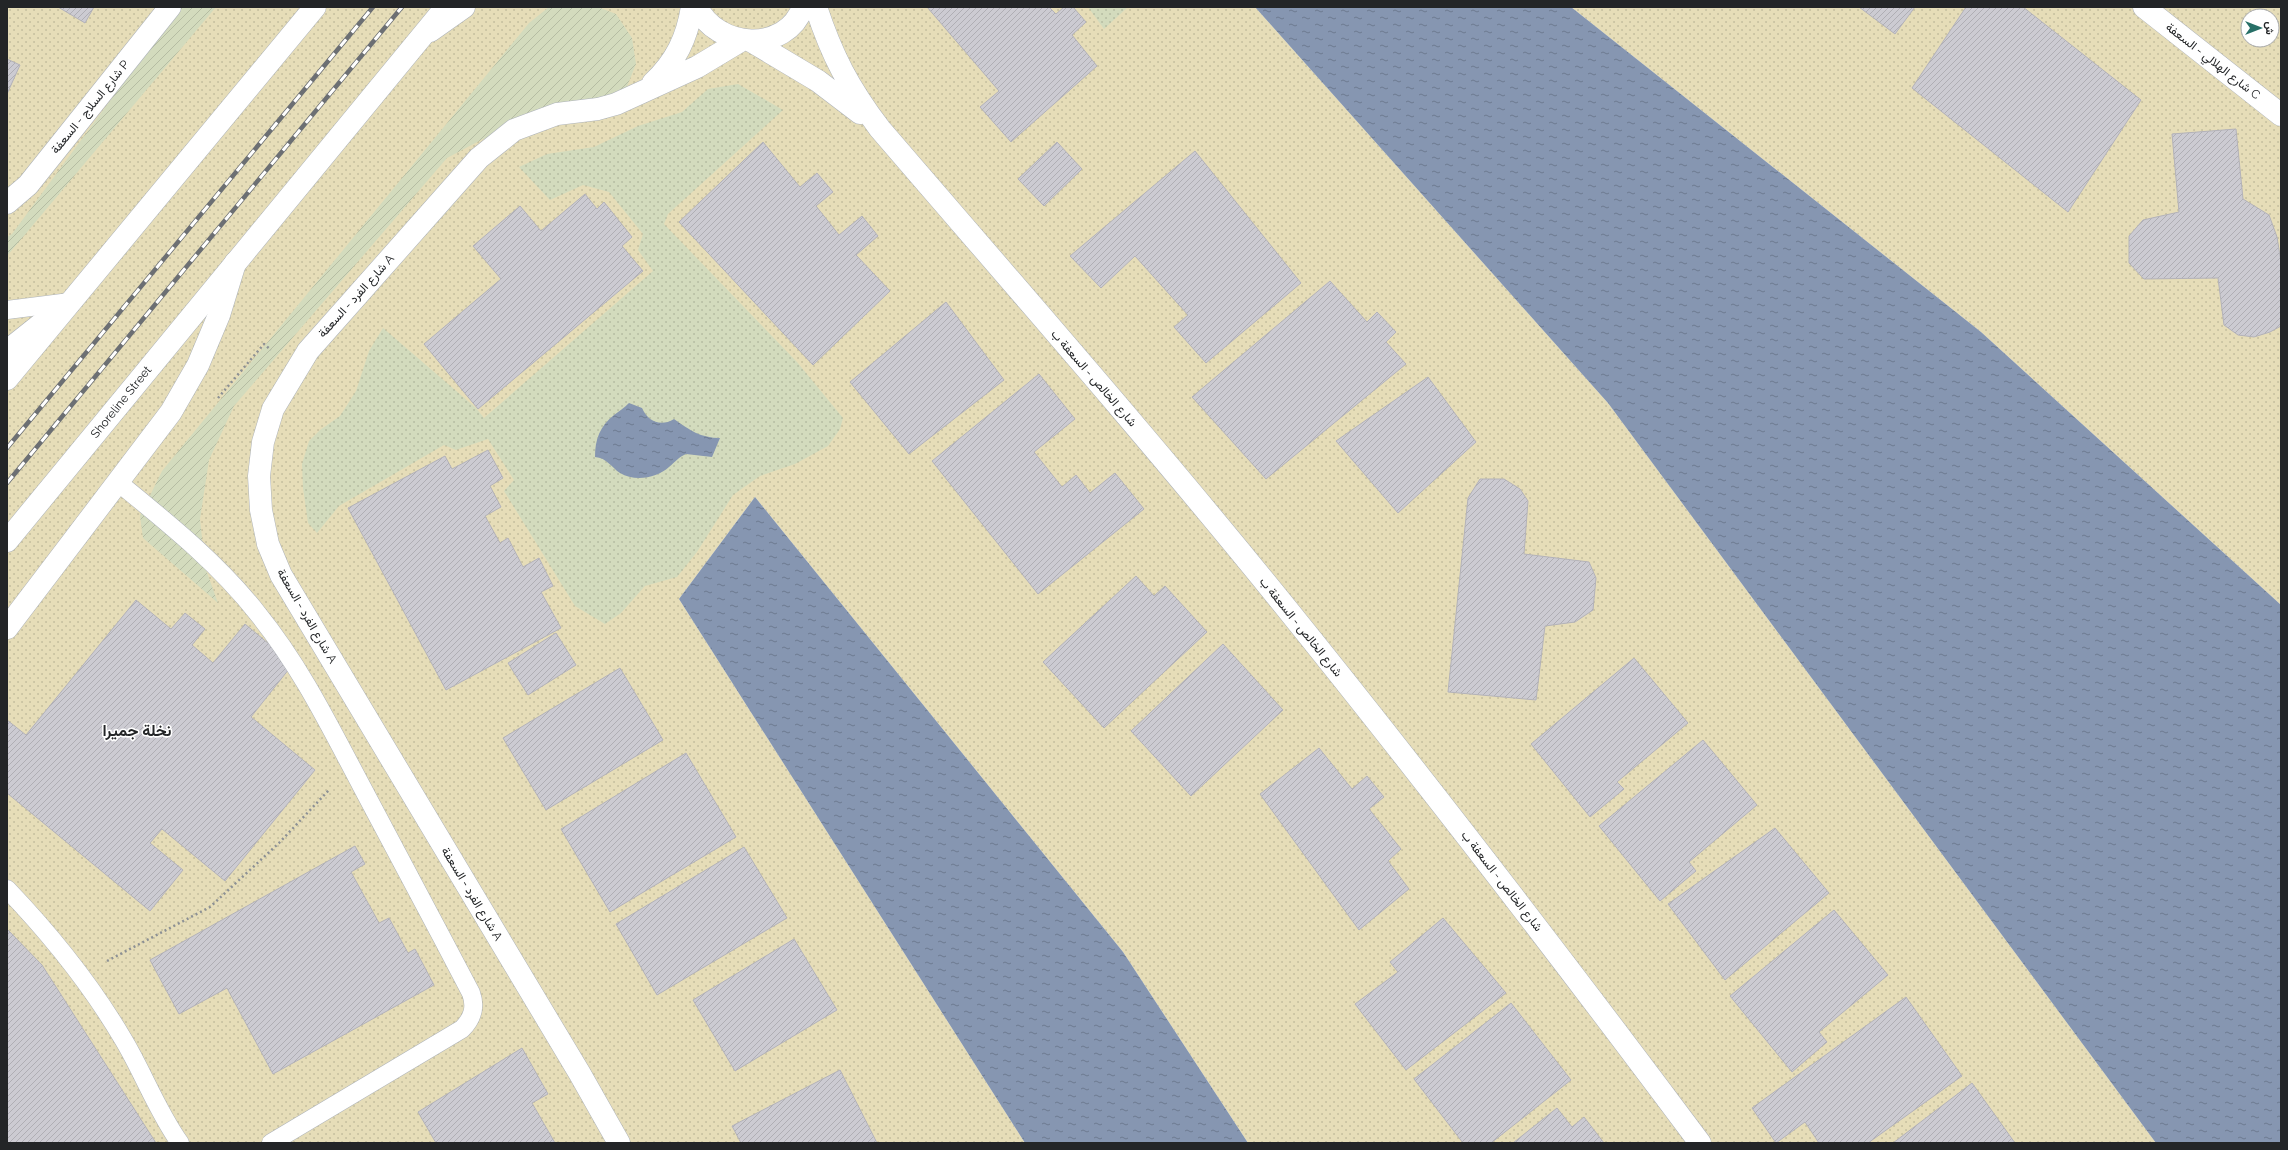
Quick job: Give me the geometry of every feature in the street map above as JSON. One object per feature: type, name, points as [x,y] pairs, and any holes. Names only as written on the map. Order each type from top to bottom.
[{"type":"street","name":"شارع السلاج - السعفة P","points":[[7,203],[28,185],[170,7]]},
{"type":"street","points":[[7,379],[315,7]]},
{"type":"street","name":"Shoreline Street","points":[[7,540],[446,7]]},
{"type":"street","points":[[422,36],[464,7]]},
{"type":"street","name":"شارع الفرد - السعفة A","points":[[650,87],[668,69],[681,48],[690,25],[692,7]]},
{"type":"street","name":"شارع الخالص - السعفة ب","points":[[697,7],[700,15],[712,27],[726,36],[746,41],[818,81],[880,129]]},
{"type":"street","points":[[746,41],[771,37],[788,27],[803,7]]},
{"type":"street","name":"شارع الخالص - السعفة ب","points":[[816,7],[826,39],[840,71],[858,101],[880,129],[1127,415],[1281,602],[1432,790],[1580,982],[1700,1143]]},
{"type":"street","name":"شارع الهلالي - السعفة C","points":[[2144,7],[2281,116]]},
{"type":"street","name":"شارع الفرد - السعفة A","points":[[620,1143],[281,575],[267,537],[261,510],[259,476],[263,442],[273,409],[295,370],[308,351],[479,158],[514,130],[536,120],[557,114],[598,109],[634,96],[650,87],[697,67],[746,41]]},
{"type":"street","points":[[7,628],[119,483],[171,412],[198,365],[219,315],[235,263]]},
{"type":"street","points":[[7,351],[70,302]]},
{"type":"lane","points":[[7,310],[70,302]]},
{"type":"lane","points":[[119,483],[186,539],[225,576],[258,614],[293,661],[351,766],[471,993],[474,1003],[473,1013],[469,1022],[462,1029],[271,1143]]},
{"type":"lane","points":[[7,889],[39,922],[81,975],[123,1040],[180,1143]]},
{"type":"path","points":[[217,398],[264,344],[295,370]]},
{"type":"path","points":[[81,975],[210,907],[279,843],[351,766]]},
{"type":"sand","points":[[7,7],[1255,7],[1608,403],[2156,1143],[1248,1143],[1123,952],[755,497],[679,599],[1025,1143],[7,1143]]},
{"type":"sand","points":[[1571,7],[2281,7],[2281,605],[1981,332]]},
{"type":"green space","points":[[179,7],[216,7],[7,256],[7,237],[12,234]]},
{"type":"green space","points":[[549,7],[598,7],[616,14],[632,38],[636,64],[622,99],[530,130],[483,139],[447,158],[234,406],[209,460],[200,519],[205,567],[218,603],[143,538],[140,516],[162,471],[529,23]]},
{"type":"green space","points":[[1088,7],[1128,7],[1104,29]]},
{"type":"green space","points":[[738,84],[783,110],[668,214],[664,224],[797,362],[843,418],[840,429],[828,446],[795,464],[760,476],[733,495],[697,552],[677,577],[645,586],[621,613],[605,624],[575,606],[504,491],[514,480],[488,439],[456,450],[444,445],[339,506],[317,533],[308,523],[303,488],[302,464],[309,441],[320,430],[340,416],[356,391],[369,351],[383,328],[476,408],[484,418],[653,271],[638,250],[643,234],[609,192],[583,185],[550,200],[519,167],[547,154],[594,147],[638,126],[682,112],[708,89]]},
{"type":"water","points":[[1255,7],[1571,7],[1981,332],[2281,605],[2281,1143],[2156,1143],[1608,403]]},
{"type":"water","points":[[629,403],[642,408],[648,417],[655,422],[664,423],[674,419],[696,433],[707,437],[720,438],[712,457],[686,454],[664,471],[646,478],[639,478],[626,476],[603,459],[595,457],[597,439],[602,428],[609,419]]},
{"type":"water","points":[[755,497],[1123,952],[1248,1143],[1025,1143],[679,599]]},
{"type":"building","points":[[58,7],[94,7],[85,23]]},
{"type":"building","points":[[927,7],[1049,7],[1056,14],[1064,7],[1073,7],[1086,22],[1072,35],[1097,66],[1011,142],[980,107],[999,91]]},
{"type":"building","points":[[1859,7],[1915,7],[1895,34]]},
{"type":"building","points":[[1966,7],[2023,7],[2141,100],[2068,212],[1912,88]]},
{"type":"building","points":[[7,59],[20,65],[7,94]]},
{"type":"building","points":[[2236,129],[2243,199],[2269,215],[2277,237],[2281,262],[2281,326],[2270,332],[2254,337],[2238,335],[2224,325],[2218,278],[2144,279],[2129,263],[2129,236],[2143,220],[2179,212],[2172,134]]},
{"type":"building","points":[[763,142],[800,187],[817,173],[833,192],[816,206],[839,235],[862,216],[878,236],[856,255],[890,291],[813,365],[679,222]]},
{"type":"building","points":[[1057,142],[1082,169],[1044,206],[1018,179]]},
{"type":"building","points":[[1195,151],[1301,283],[1206,363],[1174,327],[1188,315],[1135,256],[1101,288],[1070,256]]},
{"type":"building","points":[[585,194],[597,209],[604,202],[632,237],[622,246],[643,271],[478,409],[424,344],[501,279],[473,246],[520,206],[541,231]]},
{"type":"building","points":[[1330,281],[1367,322],[1377,312],[1396,332],[1386,342],[1406,364],[1266,479],[1192,397]]},
{"type":"building","points":[[946,302],[1004,380],[909,454],[850,382]]},
{"type":"building","points":[[1039,374],[1075,419],[1034,452],[1062,487],[1076,475],[1090,493],[1115,473],[1144,509],[1038,594],[932,461]]},
{"type":"building","points":[[1428,377],[1476,442],[1398,513],[1336,441]]},
{"type":"building","points":[[488,450],[503,478],[490,486],[501,507],[485,516],[500,543],[508,538],[523,567],[539,558],[553,586],[541,592],[561,628],[446,690],[348,508],[445,456],[452,469]]},
{"type":"building","points":[[1480,479],[1504,479],[1520,489],[1528,501],[1524,554],[1589,562],[1596,578],[1593,610],[1575,622],[1545,626],[1536,700],[1448,692],[1468,498]]},
{"type":"building","points":[[1136,576],[1154,596],[1165,586],[1207,632],[1104,728],[1043,662]]},
{"type":"building","points":[[136,600],[171,629],[185,613],[205,629],[192,645],[213,663],[245,624],[293,664],[251,717],[315,770],[225,881],[162,829],[150,843],[183,870],[150,911],[7,793],[7,720],[26,735]]},
{"type":"building","points":[[556,633],[576,665],[528,695],[508,663]]},
{"type":"building","points":[[1223,644],[1283,710],[1191,796],[1131,731]]},
{"type":"building","points":[[1634,658],[1688,723],[1617,782],[1624,789],[1590,817],[1531,744]]},
{"type":"building","points":[[620,668],[663,740],[546,810],[503,738]]},
{"type":"building","points":[[1703,740],[1757,805],[1689,862],[1696,871],[1660,901],[1599,826]]},
{"type":"building","points":[[1319,748],[1352,789],[1367,776],[1384,797],[1369,809],[1401,849],[1388,861],[1409,889],[1359,930],[1260,794]]},
{"type":"building","points":[[686,753],[736,837],[610,912],[561,829]]},
{"type":"building","points":[[1775,828],[1829,893],[1725,980],[1668,904]]},
{"type":"building","points":[[355,846],[365,864],[351,872],[379,923],[389,918],[408,953],[415,949],[434,985],[273,1074],[227,988],[179,1014],[150,960]]},
{"type":"building","points":[[744,847],[787,918],[657,995],[616,924]]},
{"type":"building","points":[[1834,910],[1888,975],[1819,1032],[1827,1042],[1792,1072],[1730,996]]},
{"type":"building","points":[[1443,918],[1506,993],[1406,1070],[1355,1004],[1398,972],[1390,962]]},
{"type":"building","points":[[7,929],[42,965],[156,1143],[7,1143]]},
{"type":"building","points":[[794,939],[837,1010],[735,1071],[693,1000]]},
{"type":"building","points":[[1906,997],[1962,1076],[1868,1143],[1819,1143],[1805,1122],[1776,1143],[1752,1108]]},
{"type":"building","points":[[1511,1003],[1571,1080],[1491,1143],[1463,1143],[1414,1079]]},
{"type":"building","points":[[522,1048],[548,1094],[532,1103],[555,1143],[436,1143],[418,1112]]},
{"type":"building","points":[[840,1070],[877,1143],[741,1143],[732,1126]]},
{"type":"building","points":[[1972,1083],[2015,1143],[1893,1143]]},
{"type":"building","points":[[1557,1108],[1572,1127],[1584,1117],[1604,1143],[1513,1143]]},
{"type":"railway","points":[[7,448],[373,7]]},
{"type":"railway","points":[[7,483],[402,7]]},
{"type":"district","name":"نخلة جميرا","points":[[137,730]]}]
